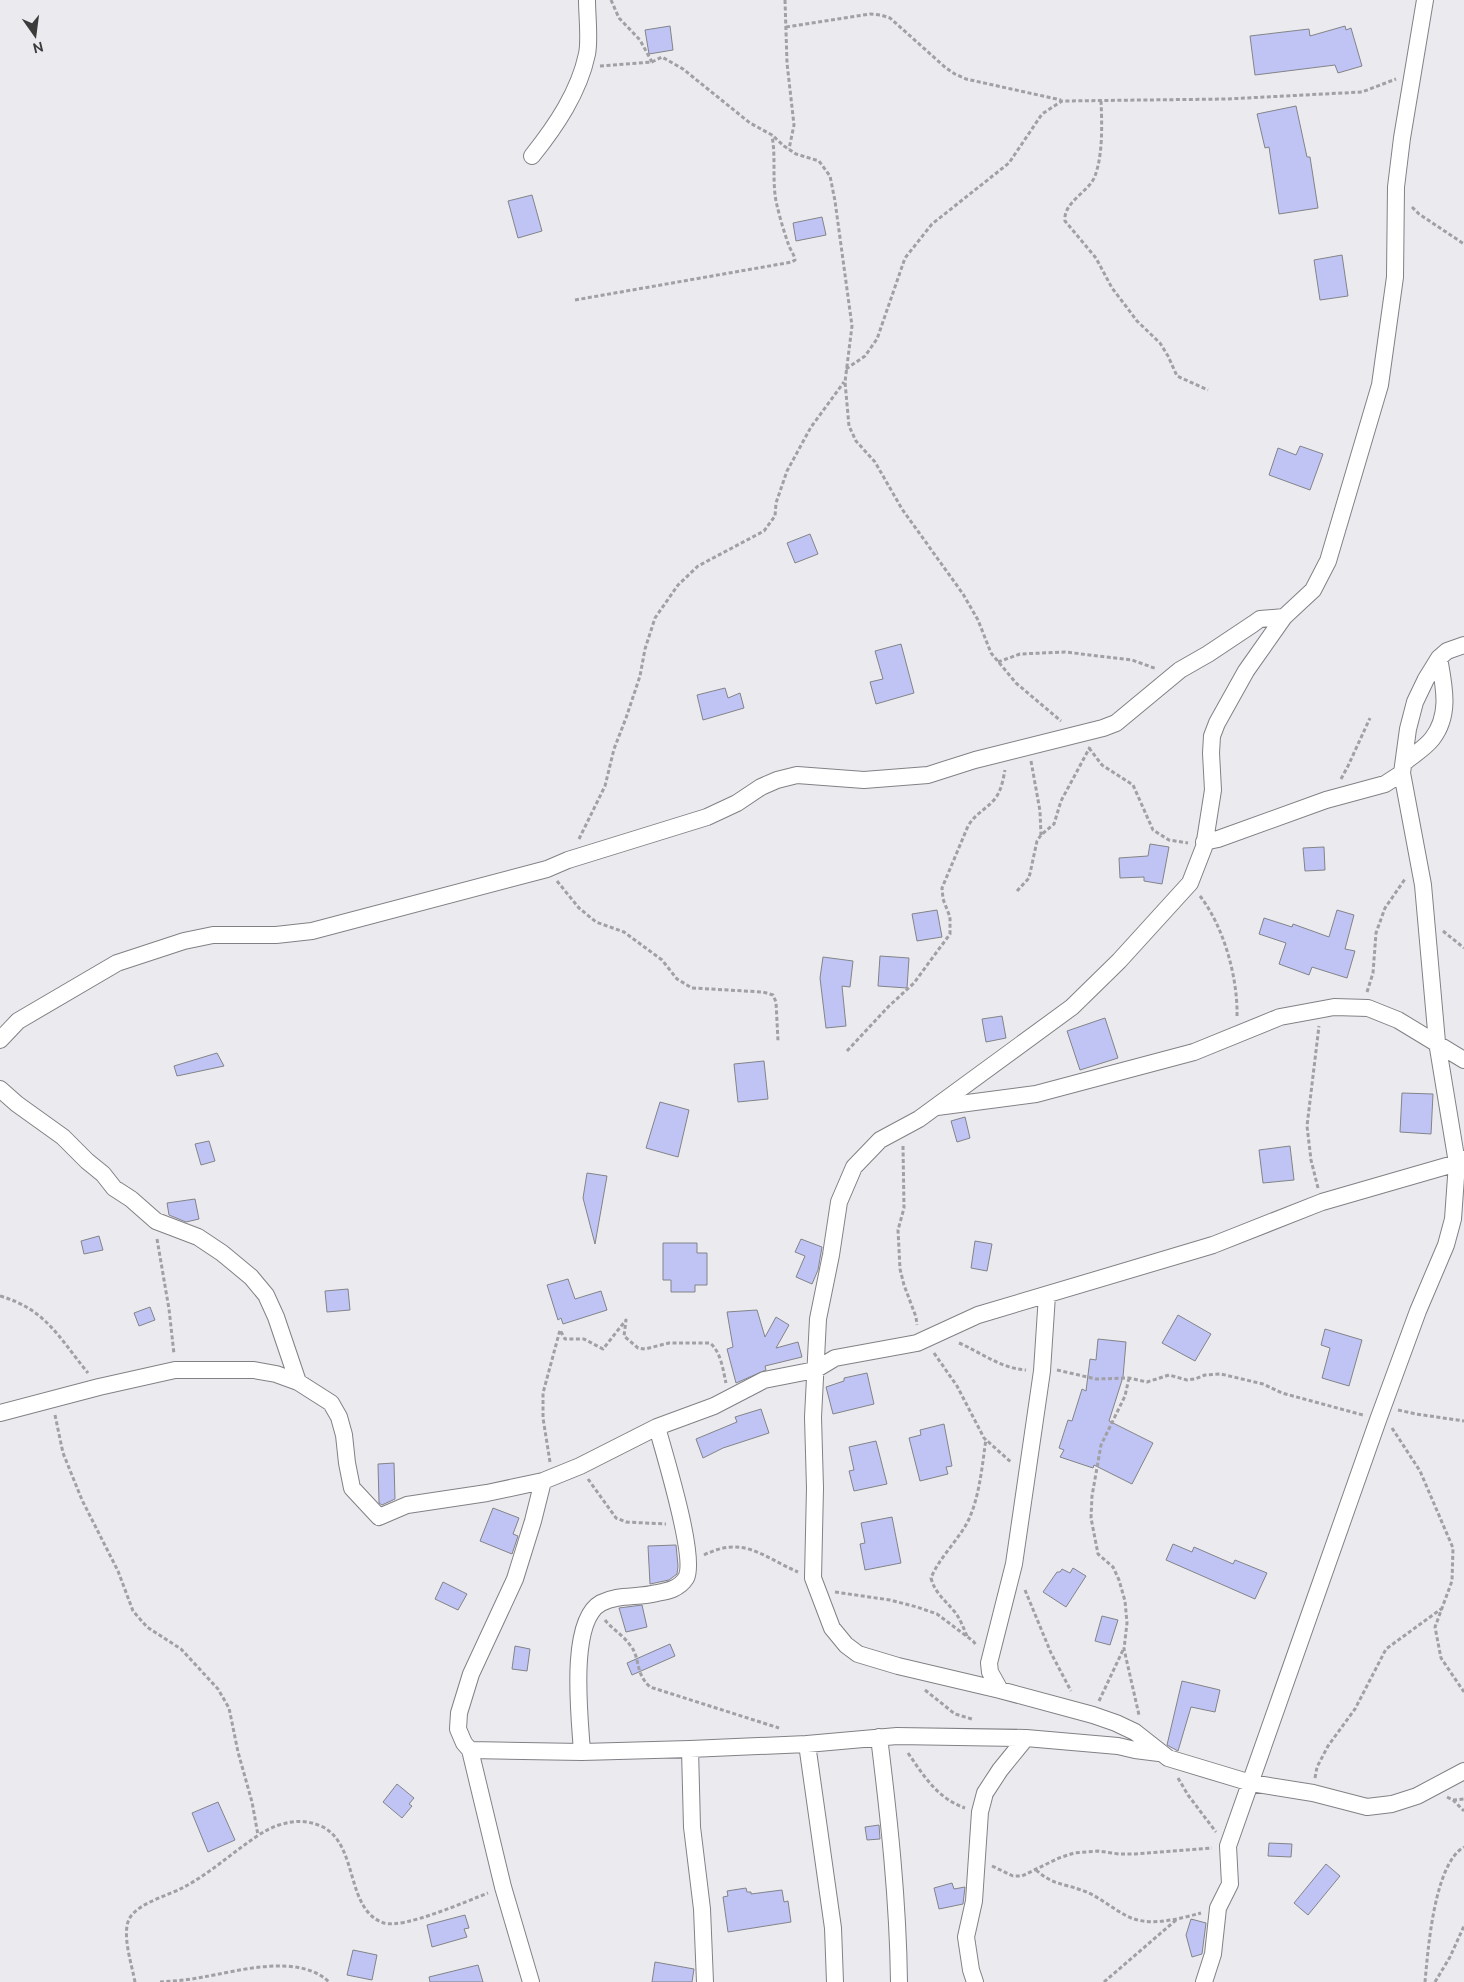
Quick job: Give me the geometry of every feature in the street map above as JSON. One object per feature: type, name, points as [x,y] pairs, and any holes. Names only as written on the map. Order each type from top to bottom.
[{"type":"street","points":[[532,156],[552,131],[574,92],[587,54],[587,0]]},
{"type":"street","points":[[1159,1751],[1135,1732],[1116,1723],[1000,1690],[898,1666],[858,1654],[846,1645],[832,1628],[814,1585],[813,1417],[818,1319],[832,1255],[839,1202],[854,1167],[880,1140],[935,1108],[1072,1007],[1119,961],[1190,883],[1204,844],[1213,790],[1212,736],[1217,722],[1246,671],[1284,617],[1313,590],[1328,561],[1380,384],[1395,277],[1396,186],[1411,74],[1425,0]]},
{"type":"street","points":[[0,1040],[18,1022],[117,964],[184,941],[213,935],[276,935],[312,931],[547,869],[568,860],[707,817],[737,803],[761,787],[777,780],[797,775],[864,780],[928,775],[1103,728],[1116,723],[1180,670],[1208,654],[1260,619],[1284,617]]},
{"type":"street","points":[[1204,1982],[1213,1954],[1218,1908],[1230,1884],[1228,1846],[1252,1783],[1380,1413],[1418,1311],[1446,1245],[1453,1219],[1461,1161],[1437,1042],[1423,885],[1404,767],[1408,730],[1415,702],[1426,679],[1447,651],[1464,645]]},
{"type":"street","points":[[1204,844],[1326,800],[1386,784],[1432,740],[1443,722],[1445,694],[1440,658]]},
{"type":"street","points":[[935,1108],[1036,1094],[1194,1052],[1280,1017],[1334,1008],[1368,1008],[1398,1020],[1464,1060]]},
{"type":"street","points":[[0,1088],[17,1104],[63,1137],[103,1174],[114,1188],[132,1199],[156,1221],[198,1238],[222,1253],[251,1277],[266,1295],[276,1317],[298,1382]]},
{"type":"street","points":[[0,1414],[99,1387],[175,1370],[254,1370],[276,1374],[298,1382],[331,1403],[339,1417],[344,1435],[352,1488],[379,1517],[407,1505],[487,1493],[548,1479],[580,1466],[657,1427],[714,1406],[764,1380],[815,1370],[835,1358],[924,1341],[978,1315],[1213,1244],[1322,1202],[1461,1161]]},
{"type":"street","points":[[1000,1690],[990,1672],[989,1663],[1014,1564],[1042,1371],[1047,1295]]},
{"type":"street","points":[[582,1752],[578,1677],[580,1641],[588,1618],[599,1604],[616,1598],[651,1595],[671,1590],[681,1586],[687,1576],[689,1563],[674,1487],[657,1427]]},
{"type":"street","points":[[531,1982],[503,1887],[470,1750],[464,1743],[458,1729],[459,1713],[471,1674],[515,1579],[548,1479]]},
{"type":"street","points":[[470,1750],[582,1752],[690,1750],[807,1744],[897,1736],[1026,1738],[1159,1751],[1252,1783],[1313,1794],[1367,1807],[1392,1804],[1417,1796],[1464,1771]]},
{"type":"street","points":[[879,1737],[890,1826],[898,1932],[899,1982]]},
{"type":"street","points":[[975,1982],[971,1970],[966,1937],[974,1901],[980,1812],[986,1793],[1000,1770],[1026,1738]]},
{"type":"street","points":[[807,1744],[833,1928],[835,1982]]},
{"type":"street","points":[[690,1750],[692,1827],[702,1909],[705,1982]]},
{"type":"path","points":[[611,0],[619,18],[640,40],[652,62]]},
{"type":"path","points":[[785,0],[787,63],[794,125],[788,148]]},
{"type":"path","points":[[786,27],[870,14],[881,15],[890,18],[955,74],[966,79],[1062,101],[1227,99],[1362,92],[1411,74]]},
{"type":"path","points":[[582,67],[652,62],[662,57],[683,69],[750,123],[772,135],[796,154],[818,162],[830,176],[852,326],[845,382],[848,426],[856,441],[875,462],[902,509],[963,594],[978,620],[991,653],[1016,683],[1078,735]]},
{"type":"path","points":[[846,369],[865,356],[877,339],[905,258],[932,224],[1009,163],[1042,114],[1062,101]]},
{"type":"path","points":[[1101,101],[1102,135],[1094,177],[1064,214],[1065,221],[1096,258],[1112,288],[1125,305],[1160,343],[1177,376],[1208,390]]},
{"type":"path","points":[[575,300],[795,260],[776,202],[772,135]]},
{"type":"path","points":[[1396,186],[1404,199],[1419,214],[1464,244]]},
{"type":"path","points":[[568,860],[605,786],[614,749],[640,676],[645,648],[655,618],[678,585],[698,566],[764,531],[774,516],[776,503],[787,471],[811,427],[845,382]]},
{"type":"path","points":[[998,662],[1020,654],[1065,652],[1132,660],[1160,670],[1180,670]]},
{"type":"path","points":[[1326,800],[1348,766],[1370,718]]},
{"type":"path","points":[[1018,891],[1029,878],[1037,841],[1054,824],[1061,801],[1089,749],[1103,728]]},
{"type":"path","points":[[1029,748],[1040,811],[1041,835]]},
{"type":"path","points":[[1089,749],[1102,765],[1133,785],[1153,830],[1170,840],[1204,844]]},
{"type":"path","points":[[847,1051],[888,1007],[914,983],[950,934],[950,917],[943,899],[942,888],[973,817],[995,799],[1002,784],[1009,752]]},
{"type":"path","points":[[1361,1008],[1373,973],[1376,933],[1385,908],[1418,860]]},
{"type":"path","points":[[547,869],[579,908],[596,922],[624,932],[662,960],[677,979],[692,988],[764,992],[773,995],[776,1002],[778,1041]]},
{"type":"path","points":[[1190,883],[1204,902],[1223,939],[1238,997],[1237,1017],[1222,1040]]},
{"type":"path","points":[[1317,1010],[1320,1019],[1308,1126],[1311,1160],[1322,1202]]},
{"type":"path","points":[[919,1119],[903,1145],[904,1208],[898,1230],[900,1269],[904,1286],[924,1341],[957,1386],[977,1427],[986,1439],[1026,1474]]},
{"type":"path","points":[[156,1221],[158,1247],[169,1309],[175,1370]]},
{"type":"path","points":[[0,1296],[30,1308],[51,1325],[99,1387]]},
{"type":"path","points":[[548,1479],[543,1393],[560,1330],[565,1339],[584,1339],[603,1349],[626,1320],[624,1336],[638,1348],[645,1349],[669,1343],[710,1343],[721,1362],[729,1398]]},
{"type":"path","points":[[924,1341],[959,1343],[998,1364],[1016,1369],[1055,1370],[1096,1379],[1129,1378],[1147,1382],[1169,1375],[1187,1380],[1195,1380],[1206,1375],[1221,1374],[1263,1384],[1282,1393],[1380,1413],[1416,1414],[1464,1421]]},
{"type":"path","points":[[1129,1378],[1125,1396],[1101,1445],[1092,1496],[1091,1510],[1098,1554],[1113,1567],[1125,1602],[1127,1623],[1124,1649],[1139,1713],[1159,1751],[1188,1795],[1210,1826],[1228,1846]]},
{"type":"path","points":[[51,1400],[63,1453],[82,1500],[118,1571],[133,1611],[147,1627],[182,1649],[218,1689],[229,1708],[238,1752],[252,1802],[258,1836]]},
{"type":"path","points":[[1380,1413],[1420,1471],[1453,1548],[1452,1581],[1435,1626],[1441,1658],[1464,1692]]},
{"type":"path","points":[[967,1636],[958,1617],[943,1601],[934,1587],[931,1578],[940,1560],[968,1520],[981,1483],[986,1439]]},
{"type":"path","points":[[580,1466],[616,1518],[626,1522],[668,1524],[683,1532]]},
{"type":"path","points":[[689,1563],[707,1553],[724,1548],[746,1548],[761,1552],[774,1562],[814,1585],[917,1607],[937,1614],[973,1641],[989,1663]]},
{"type":"path","points":[[1014,1564],[1051,1653],[1073,1694]]},
{"type":"path","points":[[596,1608],[611,1627],[630,1645],[635,1654],[639,1672],[650,1687],[787,1730]]},
{"type":"path","points":[[1313,1794],[1317,1767],[1328,1746],[1355,1709],[1386,1649],[1441,1609]]},
{"type":"path","points":[[1093,1716],[1124,1649]]},
{"type":"path","points":[[921,1686],[955,1714],[975,1720]]},
{"type":"path","points":[[897,1736],[923,1775],[938,1793],[954,1804],[980,1812]]},
{"type":"path","points":[[1454,1800],[1464,1799]]},
{"type":"path","points":[[135,1982],[126,1934],[130,1916],[140,1908],[185,1886],[258,1836],[278,1825],[300,1820],[324,1827],[337,1839],[347,1860],[360,1899],[370,1915],[383,1923],[396,1925],[413,1920],[503,1887]]},
{"type":"path","points":[[977,1859],[1013,1876],[1022,1876],[1074,1853],[1098,1851],[1135,1854],[1228,1846]]},
{"type":"path","points":[[1425,1982],[1429,1942],[1440,1883],[1451,1862],[1460,1849],[1464,1847]]},
{"type":"path","points":[[1036,1870],[1045,1878],[1097,1897],[1127,1916],[1152,1922],[1177,1920],[1218,1908]]},
{"type":"path","points":[[1104,1982],[1177,1920]]},
{"type":"path","points":[[1435,1982],[1450,1957],[1464,1926]]},
{"type":"path","points":[[160,1982],[201,1978],[262,1965],[305,1970],[323,1976],[329,1982]]},
{"type":"building","points":[[670,26],[673,50],[649,54],[645,30]]},
{"type":"building","points":[[1345,26],[1346,30],[1351,28],[1362,66],[1338,73],[1335,65],[1255,75],[1250,36],[1309,29],[1310,36]]},
{"type":"building","points":[[1296,106],[1307,157],[1310,157],[1318,208],[1279,214],[1269,147],[1265,148],[1257,114]]},
{"type":"building","points":[[532,195],[542,231],[518,238],[508,201]]},
{"type":"building","points":[[822,217],[826,235],[796,241],[793,223]]},
{"type":"building","points":[[1342,255],[1348,296],[1320,300],[1314,260]]},
{"type":"building","points":[[1300,446],[1323,454],[1310,490],[1269,475],[1278,448],[1296,455]]},
{"type":"building","points":[[810,534],[818,554],[795,563],[787,543]]},
{"type":"building","points":[[901,644],[914,693],[876,704],[870,682],[883,679],[875,651]]},
{"type":"building","points":[[725,688],[728,698],[740,693],[744,708],[703,720],[697,695]]},
{"type":"building","points":[[1150,844],[1169,847],[1162,884],[1144,881],[1144,877],[1120,878],[1119,858],[1148,856]]},
{"type":"building","points":[[1324,847],[1325,870],[1305,871],[1303,848]]},
{"type":"building","points":[[937,910],[942,937],[917,941],[912,914]]},
{"type":"building","points":[[1337,910],[1354,915],[1345,949],[1355,951],[1347,978],[1312,967],[1309,975],[1279,964],[1286,943],[1259,934],[1264,918],[1292,927],[1293,924],[1329,937]]},
{"type":"building","points":[[880,956],[909,958],[907,988],[878,986]]},
{"type":"building","points":[[823,957],[853,961],[850,987],[842,986],[846,1026],[826,1028],[820,978]]},
{"type":"building","points":[[1002,1016],[1006,1038],[986,1042],[982,1019]]},
{"type":"building","points":[[1105,1018],[1118,1058],[1080,1070],[1067,1031]]},
{"type":"building","points":[[217,1053],[224,1066],[177,1076],[174,1066]]},
{"type":"building","points":[[764,1061],[768,1099],[738,1102],[734,1064]]},
{"type":"building","points":[[1402,1093],[1433,1094],[1431,1134],[1400,1132]]},
{"type":"building","points":[[660,1102],[689,1110],[678,1157],[646,1148]]},
{"type":"building","points":[[965,1117],[970,1138],[957,1142],[951,1121]]},
{"type":"building","points":[[209,1141],[215,1161],[201,1165],[195,1144]]},
{"type":"building","points":[[1290,1146],[1294,1180],[1263,1183],[1259,1150]]},
{"type":"building","points":[[587,1173],[607,1176],[595,1244],[583,1198]]},
{"type":"building","points":[[195,1199],[199,1219],[186,1222],[169,1215],[167,1203]]},
{"type":"building","points":[[99,1236],[103,1250],[84,1254],[81,1241]]},
{"type":"building","points":[[801,1239],[822,1247],[818,1270],[812,1284],[796,1277],[805,1256],[795,1252]]},
{"type":"building","points":[[975,1241],[992,1244],[987,1271],[971,1268]]},
{"type":"building","points":[[663,1243],[697,1243],[697,1253],[707,1253],[707,1285],[695,1285],[695,1292],[671,1292],[671,1280],[663,1280]]},
{"type":"building","points":[[568,1279],[575,1299],[601,1291],[607,1310],[563,1324],[561,1318],[558,1320],[547,1285]]},
{"type":"building","points":[[348,1289],[350,1310],[327,1312],[325,1291]]},
{"type":"building","points":[[150,1307],[155,1320],[139,1326],[134,1313]]},
{"type":"building","points":[[757,1310],[765,1337],[776,1317],[789,1325],[776,1348],[798,1342],[802,1357],[765,1366],[766,1370],[736,1383],[727,1349],[733,1347],[727,1312]]},
{"type":"building","points":[[1178,1315],[1211,1334],[1195,1361],[1162,1343]]},
{"type":"building","points":[[1325,1329],[1362,1340],[1349,1386],[1322,1378],[1330,1348],[1321,1345]]},
{"type":"building","points":[[1098,1339],[1126,1342],[1123,1377],[1109,1421],[1153,1443],[1132,1484],[1094,1465],[1093,1468],[1060,1457],[1064,1450],[1059,1448],[1068,1420],[1072,1421],[1082,1389],[1086,1391],[1090,1359],[1096,1360]]},
{"type":"building","points":[[867,1373],[874,1404],[833,1414],[826,1387],[844,1381],[844,1378]]},
{"type":"building","points":[[761,1409],[769,1433],[723,1448],[703,1458],[696,1439],[737,1422],[735,1417]]},
{"type":"building","points":[[944,1424],[952,1466],[946,1467],[948,1474],[920,1481],[909,1438],[921,1435],[920,1430]]},
{"type":"building","points":[[876,1441],[887,1484],[854,1491],[849,1471],[854,1470],[849,1447]]},
{"type":"building","points":[[394,1463],[395,1499],[382,1505],[379,1503],[378,1464]]},
{"type":"building","points":[[493,1508],[519,1518],[513,1534],[518,1536],[512,1554],[480,1541]]},
{"type":"building","points":[[892,1517],[901,1563],[865,1570],[860,1544],[865,1543],[861,1523]]},
{"type":"building","points":[[1173,1544],[1192,1552],[1194,1547],[1233,1564],[1235,1560],[1267,1573],[1255,1599],[1166,1560]]},
{"type":"building","points":[[676,1545],[677,1574],[669,1580],[650,1584],[648,1546]]},
{"type":"building","points":[[1073,1568],[1086,1576],[1066,1607],[1043,1592],[1057,1572],[1060,1572],[1062,1569],[1070,1573]]},
{"type":"building","points":[[443,1582],[467,1594],[458,1610],[435,1599]]},
{"type":"building","points":[[642,1605],[647,1627],[626,1632],[619,1608]]},
{"type":"building","points":[[1102,1616],[1118,1620],[1110,1645],[1095,1641]]},
{"type":"building","points":[[670,1644],[675,1656],[632,1675],[627,1663]]},
{"type":"building","points":[[515,1646],[530,1649],[527,1671],[512,1669]]},
{"type":"building","points":[[1182,1681],[1220,1690],[1215,1712],[1191,1707],[1178,1751],[1167,1745]]},
{"type":"building","points":[[397,1784],[414,1798],[409,1804],[412,1806],[402,1818],[383,1802]]},
{"type":"building","points":[[218,1802],[235,1840],[208,1852],[192,1813]]},
{"type":"building","points":[[879,1825],[880,1839],[867,1840],[865,1827]]},
{"type":"building","points":[[1269,1843],[1292,1844],[1291,1857],[1268,1856]]},
{"type":"building","points":[[1326,1864],[1340,1876],[1308,1915],[1294,1903]]},
{"type":"building","points":[[952,1883],[954,1889],[965,1887],[963,1904],[939,1909],[934,1888]]},
{"type":"building","points":[[746,1888],[747,1892],[751,1892],[751,1894],[782,1890],[784,1902],[788,1901],[791,1922],[728,1932],[723,1897],[728,1896],[727,1891]]},
{"type":"building","points":[[465,1915],[469,1928],[464,1929],[467,1937],[432,1947],[427,1925]]},
{"type":"building","points":[[1191,1919],[1206,1923],[1202,1954],[1192,1957],[1186,1935]]},
{"type":"building","points":[[353,1950],[377,1955],[372,1980],[347,1975]]},
{"type":"building","points":[[655,1962],[694,1969],[692,1982],[652,1982]]},
{"type":"building","points":[[478,1965],[483,1982],[430,1982],[429,1977]]}]
